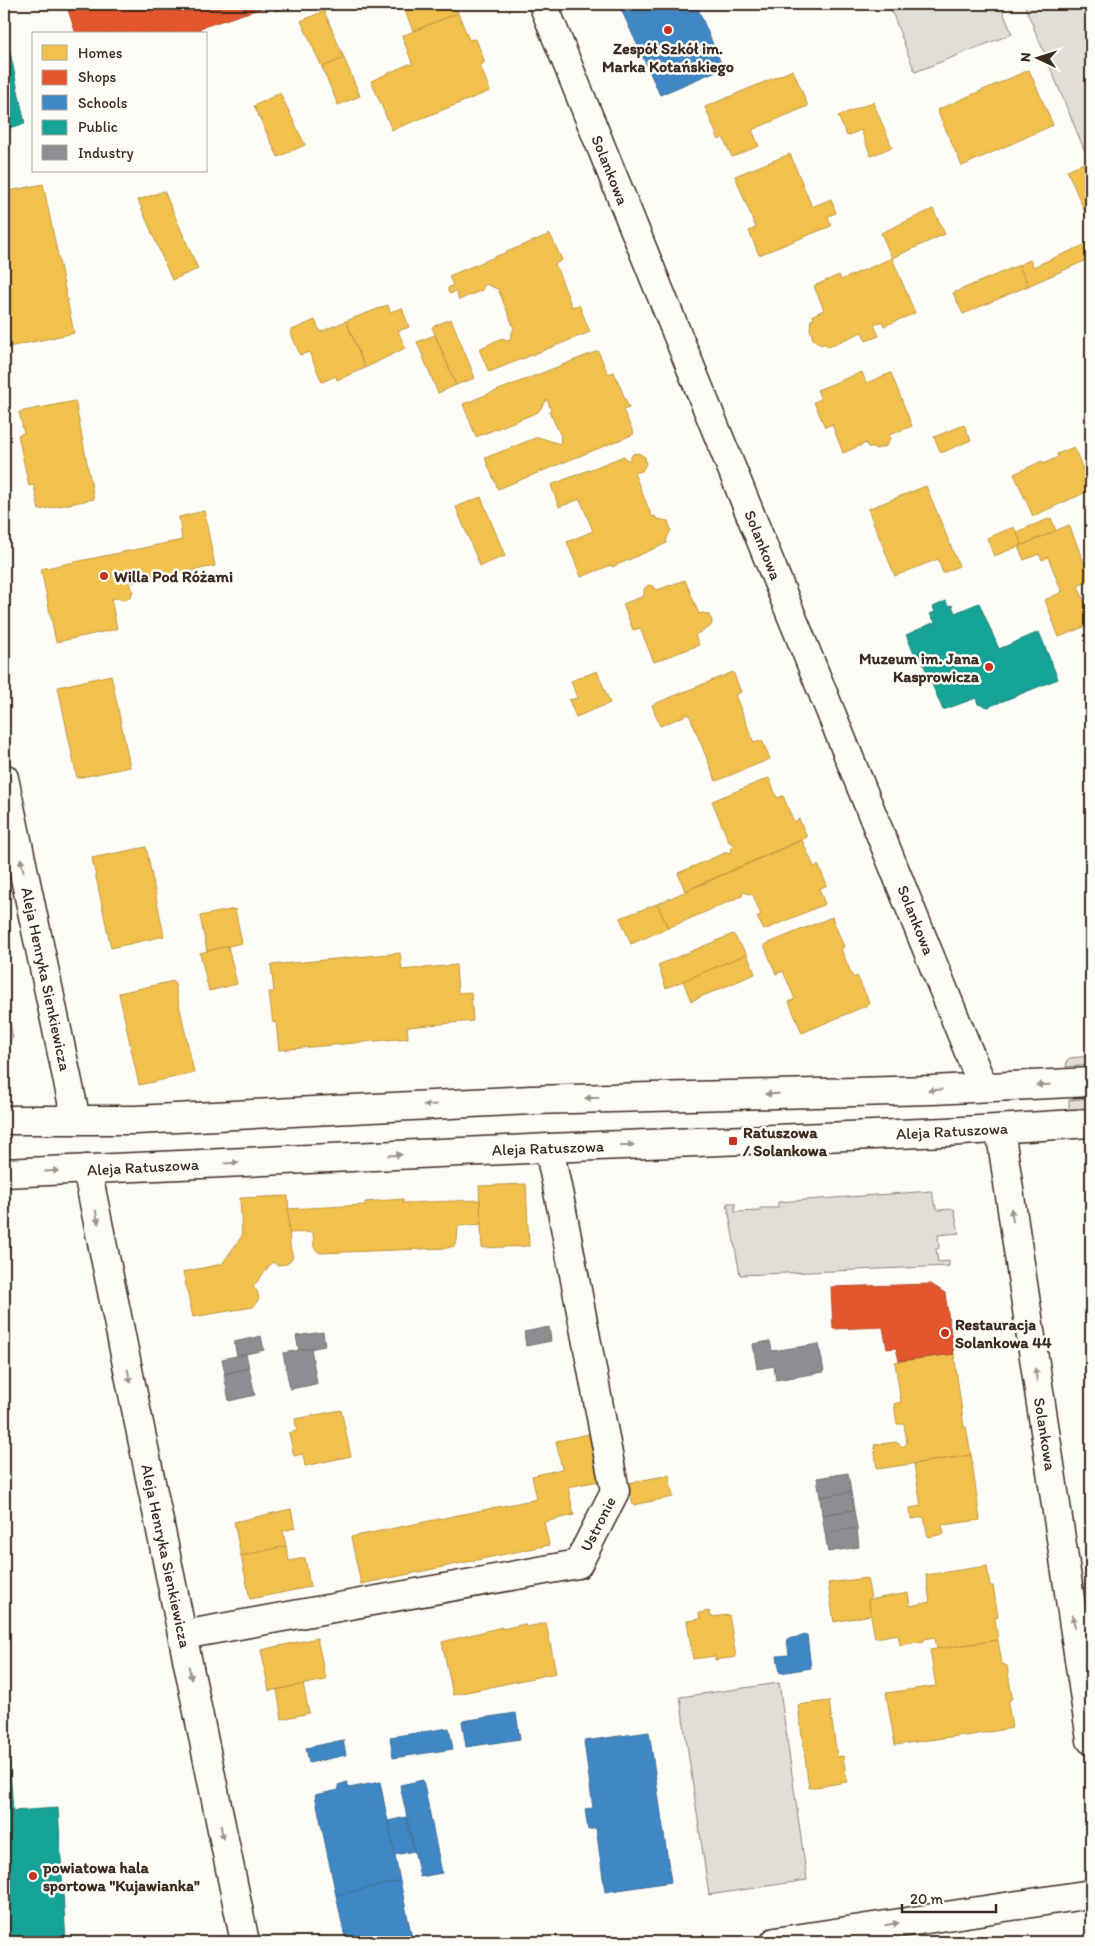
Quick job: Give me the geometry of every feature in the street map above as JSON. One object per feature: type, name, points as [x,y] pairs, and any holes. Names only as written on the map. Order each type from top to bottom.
[{"type":"street","name":"Solankowa","points":[[543,4],[983,1087]]},
{"type":"street","name":"Aleja Henryka Sienkiewicza","points":[[4,778],[76,1120]]},
{"type":"street","points":[[4,1120],[136,1120],[531,1100],[932,1090],[1091,1082]]},
{"type":"street","name":"Aleja Ratuszowa","points":[[4,1173],[1000,1129],[1091,1123]]},
{"type":"street","name":"Solankowa","points":[[1000,1129],[1091,1740]]},
{"type":"street","name":"Ustronie","points":[[183,1635],[578,1564],[615,1491],[549,1148]]},
{"type":"street","name":"Aleja Henryka Sienkiewicza","points":[[87,1170],[245,1942]]},
{"type":"street","points":[[775,1942],[1091,1894]]},
{"type":"shaded area","points":[[889,4],[1000,4],[1012,34],[915,72]]},
{"type":"shaded area","points":[[1024,4],[1091,4],[1091,166]]},
{"type":"shaded area","points":[[4,993],[13,1038],[4,1048]]},
{"type":"shaded area","points":[[1091,1056],[1091,1065],[1066,1067],[1067,1060],[1070,1058]]},
{"type":"shaded area","points":[[1091,1098],[1091,1109],[1069,1110],[1069,1100]]},
{"type":"shaded area","points":[[932,1191],[934,1203],[938,1210],[954,1209],[959,1233],[938,1235],[939,1248],[936,1249],[938,1262],[949,1261],[949,1266],[740,1275],[727,1203],[735,1203],[735,1212],[760,1211],[760,1208],[778,1208],[778,1202]]},
{"type":"shaded area","points":[[779,1683],[807,1880],[709,1895],[680,1697]]},
{"type":"building: Homes","points":[[395,4],[454,4],[458,13],[413,31],[404,8],[398,10]]},
{"type":"building: Homes","points":[[324,11],[344,58],[322,67],[301,21]]},
{"type":"building: Homes","points":[[458,13],[469,40],[474,39],[477,42],[484,60],[484,63],[480,65],[490,91],[392,130],[371,81],[409,64],[413,65],[402,36]]},
{"type":"building: Homes","points":[[344,58],[360,96],[338,105],[322,67]]},
{"type":"building: Homes","points":[[793,70],[808,106],[752,130],[759,146],[732,157],[723,137],[719,140],[705,107]]},
{"type":"building: Homes","points":[[1029,70],[1053,125],[962,166],[937,110]]},
{"type":"building: Homes","points":[[280,93],[305,145],[278,157],[254,106]]},
{"type":"building: Homes","points":[[873,102],[892,147],[871,156],[861,130],[847,136],[838,116]]},
{"type":"building: Homes","points":[[790,154],[812,207],[831,199],[836,213],[828,216],[831,226],[759,255],[749,231],[756,228],[735,176]]},
{"type":"building: Homes","points":[[1089,161],[1091,167],[1091,224],[1067,170]]},
{"type":"building: Homes","points":[[43,184],[74,333],[4,348],[4,192]]},
{"type":"building: Homes","points":[[164,191],[198,269],[172,280],[138,200]]},
{"type":"building: Homes","points":[[933,209],[945,234],[892,258],[881,233]]},
{"type":"building: Homes","points":[[550,234],[562,260],[555,264],[572,307],[579,305],[590,332],[489,372],[479,349],[502,338],[509,341],[514,328],[498,289],[485,284],[482,290],[459,300],[456,291],[450,294],[448,292],[448,288],[453,285],[449,276]]},
{"type":"building: Homes","points":[[1091,242],[1091,258],[1028,286],[1019,265],[1030,260],[1033,267]]},
{"type":"building: Homes","points":[[892,258],[915,313],[884,326],[882,321],[874,325],[879,336],[866,341],[862,332],[827,347],[825,343],[821,345],[813,339],[810,329],[811,320],[814,319],[813,315],[824,310],[814,286],[839,275],[841,280]]},
{"type":"building: Homes","points":[[1019,265],[1028,286],[963,314],[953,293]]},
{"type":"building: Homes","points":[[388,305],[390,312],[402,308],[409,327],[398,331],[405,348],[365,368],[346,321]]},
{"type":"building: Homes","points":[[451,319],[475,378],[456,385],[432,327]]},
{"type":"building: Homes","points":[[315,320],[320,332],[346,321],[365,368],[337,380],[336,376],[322,382],[309,352],[300,355],[290,331]]},
{"type":"building: Homes","points":[[435,335],[456,385],[438,393],[417,342]]},
{"type":"building: Homes","points":[[598,351],[608,374],[614,372],[629,408],[623,410],[634,434],[498,489],[485,458],[538,437],[560,444],[561,436],[549,411],[551,410],[547,399],[538,412],[476,437],[463,404]]},
{"type":"building: Homes","points":[[862,372],[866,383],[891,373],[912,426],[889,435],[890,439],[886,446],[877,449],[868,447],[866,443],[843,453],[832,424],[825,427],[814,402],[821,399],[817,390]]},
{"type":"building: Homes","points":[[75,401],[94,499],[39,510],[34,485],[29,486],[18,435],[24,433],[19,412]]},
{"type":"building: Homes","points":[[964,425],[971,440],[941,453],[934,437]]},
{"type":"building: Homes","points":[[1074,447],[1091,490],[1033,516],[1014,474],[1042,461],[1043,464],[1058,457],[1057,454]]},
{"type":"building: Homes","points":[[638,453],[645,457],[646,464],[642,471],[634,473],[652,517],[655,516],[657,519],[668,521],[671,530],[666,540],[667,543],[612,567],[611,565],[581,577],[567,542],[593,531],[580,499],[559,507],[551,485],[624,456],[628,461],[633,454]]},
{"type":"building: Homes","points":[[926,486],[959,566],[943,573],[938,559],[895,576],[868,509]]},
{"type":"building: Homes","points":[[481,497],[505,556],[480,566],[456,507]]},
{"type":"building: Homes","name":"Willa Pod Różami","points":[[204,511],[215,566],[129,583],[133,591],[130,598],[122,600],[118,598],[111,599],[117,629],[56,642],[41,569],[182,540],[179,517]]},
{"type":"building: Homes","points":[[1051,518],[1056,531],[1022,545],[1016,532]]},
{"type":"building: Homes","points":[[1069,525],[1091,580],[1078,586],[1091,618],[1091,624],[1059,637],[1045,600],[1062,592],[1048,557],[1042,560],[1039,554],[1024,560],[1018,547]]},
{"type":"building: Homes","points":[[1014,527],[1022,545],[994,556],[987,538]]},
{"type":"building: Homes","points":[[685,580],[699,614],[709,615],[712,621],[711,626],[695,635],[699,645],[654,662],[640,628],[633,630],[623,604],[644,596],[644,589],[648,585],[653,586],[657,590]]},
{"type":"building: Homes","points":[[597,671],[610,703],[576,717],[569,700],[577,698],[571,681]]},
{"type":"building: Homes","points":[[733,672],[741,692],[735,695],[754,743],[762,740],[770,759],[716,781],[689,714],[660,726],[652,705]]},
{"type":"building: Homes","points":[[111,675],[130,767],[77,778],[58,687]]},
{"type":"building: Homes","points":[[769,778],[777,798],[783,796],[794,822],[799,819],[807,837],[685,891],[678,873],[727,852],[730,853],[733,844],[729,842],[712,801]]},
{"type":"building: Homes","points":[[802,840],[814,867],[818,865],[827,885],[819,889],[825,904],[764,930],[757,917],[761,915],[753,895],[743,892],[742,896],[668,928],[657,904]]},
{"type":"building: Homes","points":[[146,847],[164,936],[111,948],[92,858]]},
{"type":"building: Homes","points":[[657,904],[668,928],[631,944],[620,918]]},
{"type":"building: Homes","points":[[235,909],[242,943],[207,951],[200,916]]},
{"type":"building: Homes","points":[[832,917],[844,947],[841,949],[853,978],[857,976],[870,1004],[802,1033],[789,1002],[795,999],[783,971],[776,974],[764,945]]},
{"type":"building: Homes","points":[[733,934],[747,954],[666,988],[658,965]]},
{"type":"building: Homes","points":[[228,946],[237,984],[209,991],[200,953]]},
{"type":"building: Homes","points":[[400,953],[402,970],[456,965],[458,993],[471,992],[473,1021],[407,1027],[408,1038],[279,1050],[276,1022],[273,1023],[269,992],[274,992],[271,965]]},
{"type":"building: Homes","points":[[747,954],[755,974],[691,1001],[683,981]]},
{"type":"building: Homes","points":[[174,981],[194,1073],[139,1085],[119,993]]},
{"type":"building: Homes","points":[[526,1184],[529,1246],[482,1248],[479,1186]]},
{"type":"building: Homes","points":[[288,1196],[290,1246],[293,1257],[287,1264],[277,1265],[272,1262],[253,1287],[257,1291],[259,1299],[253,1307],[193,1317],[183,1272],[222,1264],[242,1236],[240,1198]]},
{"type":"building: Homes","points":[[403,1199],[403,1203],[480,1200],[481,1224],[458,1226],[457,1241],[454,1246],[447,1248],[320,1253],[314,1248],[313,1232],[289,1233],[288,1209],[365,1205],[365,1202]]},
{"type":"building: Homes","points":[[954,1354],[964,1427],[966,1427],[971,1455],[877,1469],[874,1445],[896,1442],[903,1447],[907,1443],[904,1424],[897,1424],[894,1404],[901,1402],[895,1362]]},
{"type":"building: Homes","points":[[341,1410],[351,1456],[305,1466],[303,1454],[294,1456],[289,1433],[297,1431],[295,1419]]},
{"type":"building: Homes","points":[[589,1434],[599,1481],[568,1487],[574,1515],[544,1522],[549,1545],[361,1584],[351,1537],[537,1499],[532,1476],[562,1469],[556,1441]]},
{"type":"building: Homes","points":[[971,1455],[980,1520],[942,1525],[944,1534],[928,1537],[924,1517],[911,1519],[910,1508],[921,1506],[914,1464]]},
{"type":"building: Homes","points":[[669,1475],[673,1497],[633,1505],[628,1483]]},
{"type":"building: Homes","points":[[291,1509],[295,1528],[283,1531],[286,1546],[241,1556],[234,1522]]},
{"type":"building: Homes","points":[[286,1546],[289,1561],[305,1558],[310,1587],[250,1599],[241,1556]]},
{"type":"building: Homes","points":[[987,1566],[990,1586],[993,1586],[998,1617],[995,1618],[998,1640],[937,1649],[935,1637],[900,1645],[898,1634],[875,1638],[868,1600],[908,1593],[910,1606],[930,1602],[926,1575]]},
{"type":"building: Homes","points":[[867,1578],[871,1599],[868,1600],[871,1615],[834,1622],[828,1583]]},
{"type":"building: Homes","points":[[709,1611],[711,1617],[729,1615],[736,1657],[715,1660],[715,1656],[693,1659],[687,1621],[700,1619],[699,1613]]},
{"type":"building: Homes","points":[[546,1623],[556,1673],[453,1695],[442,1642],[502,1627],[502,1629],[525,1624],[526,1627]]},
{"type":"building: Homes","points":[[317,1638],[326,1680],[269,1691],[261,1650]]},
{"type":"building: Homes","points":[[998,1640],[1002,1664],[1007,1666],[1012,1698],[1008,1703],[1012,1728],[895,1745],[886,1693],[936,1686],[930,1650]]},
{"type":"building: Homes","points":[[303,1684],[309,1713],[282,1719],[277,1690]]},
{"type":"building: Homes","points":[[829,1701],[837,1757],[843,1756],[847,1782],[809,1788],[798,1705]]},
{"type":"building: Shops","points":[[66,4],[274,4],[200,28],[201,32],[75,32]]},
{"type":"building: Shops","points":[[274,4],[296,4],[276,11]]},
{"type":"building: Shops","points":[[931,1284],[945,1293],[954,1354],[899,1361],[896,1348],[887,1349],[883,1327],[833,1329],[831,1287]]},
{"type":"building: Schools","name":"Zespół Szkół im. Marka Kotańskiego","points":[[621,4],[696,4],[723,68],[660,95],[621,9],[623,9]]},
{"type":"building: Schools","points":[[807,1635],[811,1668],[780,1673],[777,1656],[789,1655],[787,1639]]},
{"type":"building: Schools","points":[[516,1713],[520,1739],[466,1747],[462,1721]]},
{"type":"building: Schools","points":[[449,1728],[453,1749],[393,1758],[390,1737]]},
{"type":"building: Schools","points":[[649,1732],[671,1882],[605,1892],[596,1828],[588,1830],[585,1809],[593,1808],[584,1741]]},
{"type":"building: Schools","points":[[343,1740],[346,1755],[309,1763],[306,1748]]},
{"type":"building: Schools","points":[[423,1780],[442,1873],[420,1877],[400,1785]]},
{"type":"building: Schools","points":[[347,1782],[349,1788],[380,1782],[400,1881],[336,1895],[315,1795],[339,1790],[338,1785]]},
{"type":"building: Schools","points":[[406,1817],[414,1851],[395,1855],[388,1821]]},
{"type":"building: Schools","points":[[400,1881],[412,1938],[391,1942],[346,1942],[336,1895]]},
{"type":"building: Public","points":[[4,23],[25,124],[4,129]]},
{"type":"building: Public","name":"Muzeum im. Jana Kasprowicza","points":[[946,601],[948,606],[952,605],[955,613],[979,603],[999,649],[1039,632],[1058,679],[988,707],[978,704],[976,698],[943,710],[919,654],[915,655],[906,635],[935,622],[930,614],[935,612],[933,607]]},
{"type":"building: Public","name":"powiatowa hala sportowa \"Kujawianka\"","points":[[4,1757],[9,1757],[13,1811],[58,1808],[66,1942],[4,1942]]},
{"type":"building: Industry","points":[[549,1327],[551,1341],[526,1346],[524,1332]]},
{"type":"building: Industry","points":[[323,1332],[325,1346],[299,1351],[296,1336]]},
{"type":"building: Industry","points":[[261,1336],[264,1350],[237,1356],[234,1342]]},
{"type":"building: Industry","points":[[770,1341],[772,1351],[819,1344],[824,1372],[776,1380],[774,1366],[757,1369],[753,1344]]},
{"type":"building: Industry","points":[[311,1348],[317,1384],[290,1389],[283,1353]]},
{"type":"building: Industry","points":[[246,1354],[249,1368],[225,1374],[222,1359]]},
{"type":"building: Industry","points":[[249,1368],[255,1395],[229,1401],[224,1374]]},
{"type":"building: Industry","points":[[848,1473],[851,1492],[820,1497],[817,1478]]},
{"type":"building: Industry","points":[[851,1492],[854,1510],[822,1515],[820,1497]]},
{"type":"building: Industry","points":[[854,1510],[857,1528],[825,1533],[822,1515]]},
{"type":"building: Industry","points":[[857,1528],[859,1547],[828,1552],[825,1533]]},
{"type":"place","name":"Zespół Szkół im. Marka Kotańskiego","points":[[668,30]]},
{"type":"place","name":"Willa Pod Różami","points":[[104,576]]},
{"type":"place","name":"Muzeum im. Jana Kasprowicza","points":[[989,667]]},
{"type":"place","name":"Ratuszowa / Solankowa","points":[[733,1141]]},
{"type":"place","name":"Restauracja Solankowa 44","points":[[945,1333]]},
{"type":"place","name":"powiatowa hala sportowa \"Kujawianka\"","points":[[33,1876]]}]
